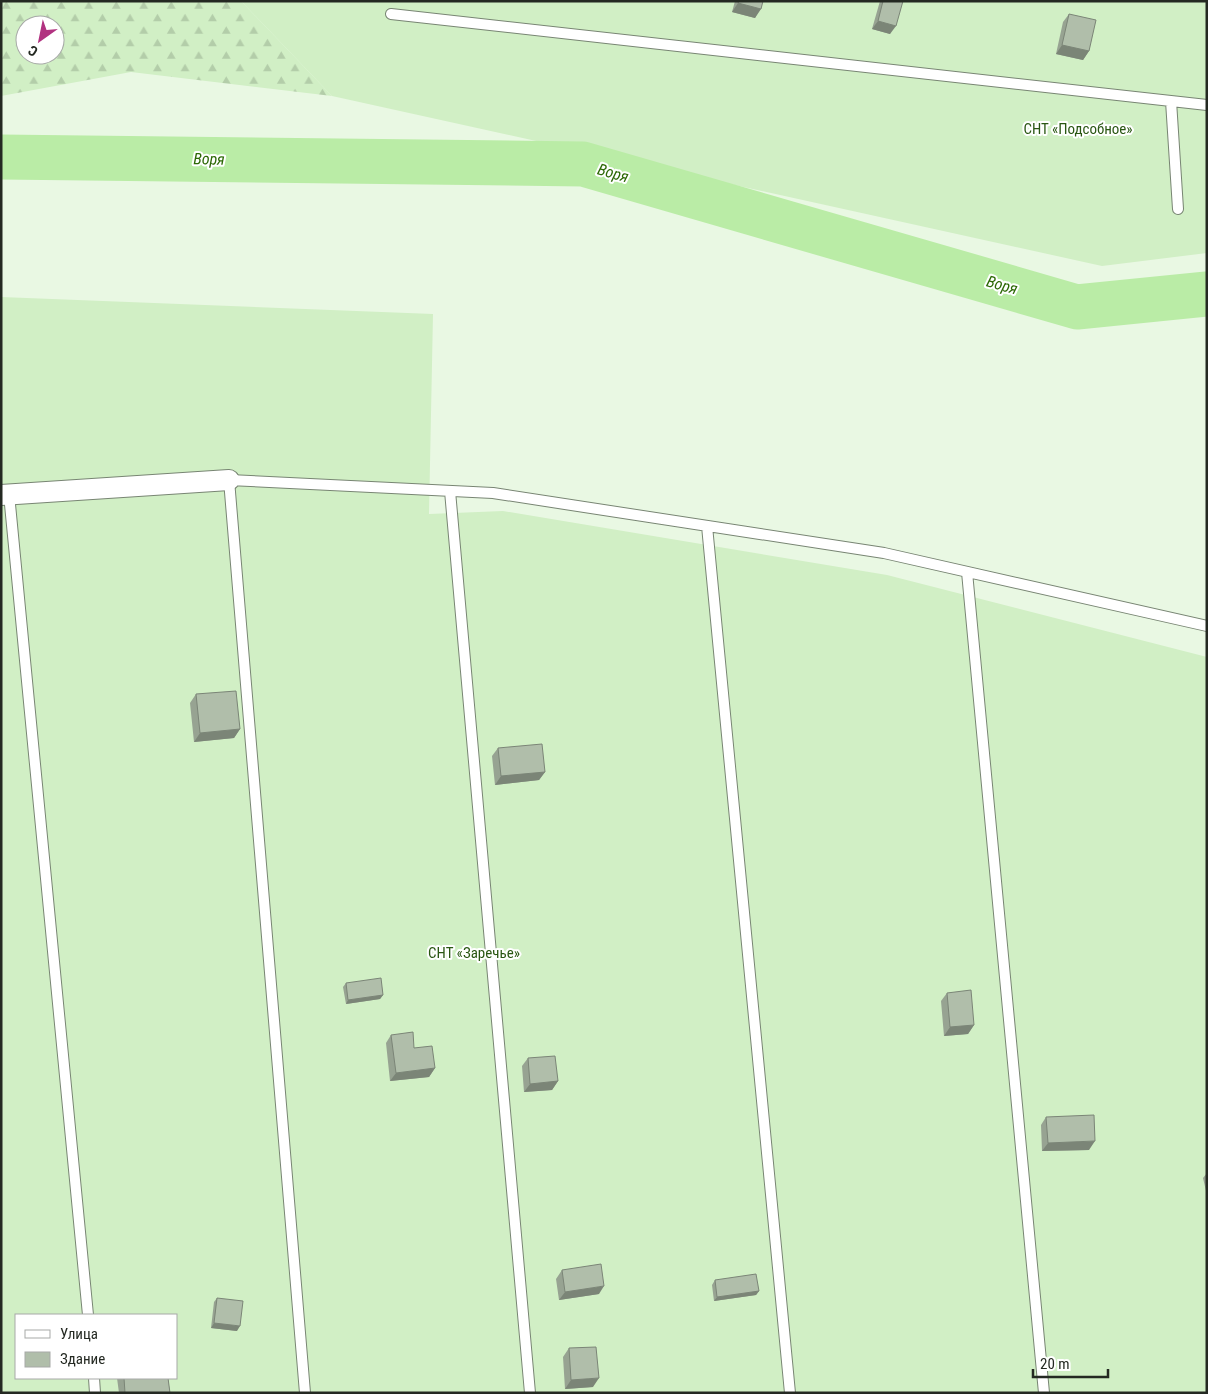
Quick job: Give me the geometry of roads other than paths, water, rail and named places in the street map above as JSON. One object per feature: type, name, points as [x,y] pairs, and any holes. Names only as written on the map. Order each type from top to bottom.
[{"type":"street","points":[[5,495],[229,480]]},
{"type":"lane","points":[[391,14],[1207,105]]},
{"type":"lane","points":[[1171,101],[1178,209]]},
{"type":"lane","points":[[305,1393],[229,480],[493,494],[884,553],[1207,626]]},
{"type":"lane","points":[[450,491],[530,1393]]},
{"type":"lane","points":[[5,495],[88,1314]]},
{"type":"lane","points":[[707,526],[790,1393]]},
{"type":"lane","points":[[967,572],[1044,1393]]},
{"type":"lane","points":[[94,1379],[95,1393]]},
{"type":"waterway","name":"Воря","points":[[1,157],[583,164],[1077,307],[1207,294]]},
{"type":"park label","name":"СНТ «Подсобное»","points":[[1078,129]]},
{"type":"park label","name":"СНТ «Заречье»","points":[[474,953]]}]
